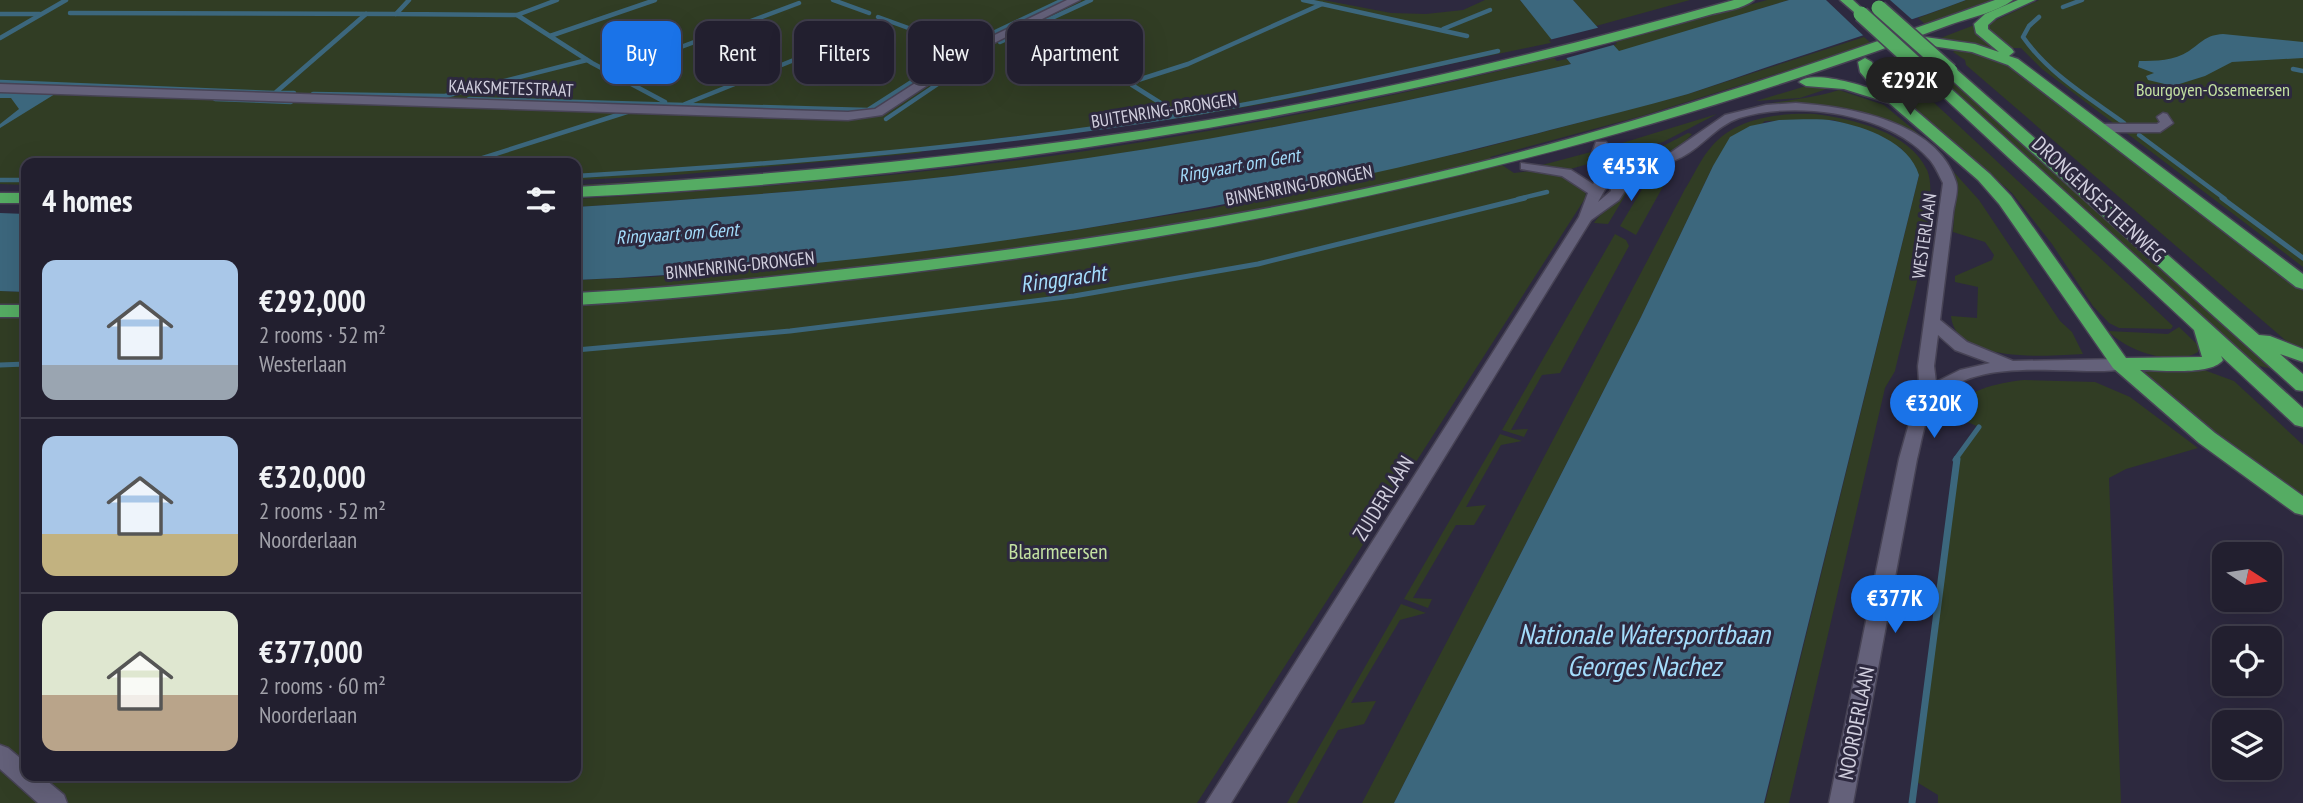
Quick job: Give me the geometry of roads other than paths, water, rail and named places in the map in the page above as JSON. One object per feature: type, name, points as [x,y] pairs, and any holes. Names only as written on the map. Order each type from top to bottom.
[{"type":"highway","points":[[1627,34],[1633,26],[1722,0]]},
{"type":"highway","name":"BUITENRING-DRONGEN","points":[[581,192],[801,177],[1020,154],[1213,125],[1341,102],[1551,53],[1748,0]]},
{"type":"highway","name":"DRONGENSESTEENWEG","points":[[1846,0],[2303,420]]},
{"type":"highway","name":"BINNENRING-DRONGEN","points":[[581,299],[646,296],[942,264],[1126,238],[1304,206],[1482,166],[1680,111],[1774,82],[2007,0]]},
{"type":"highway","points":[[1304,206],[1335,208],[1446,186],[1601,145],[1806,82],[1925,41],[2029,0]]},
{"type":"highway","name":"DRONGENSESTEENWEG","points":[[1875,4],[2303,384]]},
{"type":"highway","points":[[1990,17],[1981,24],[1986,36],[2032,75],[2303,283]]},
{"type":"highway","points":[[1925,41],[1975,48],[2013,62],[2032,75]]},
{"type":"highway","points":[[1865,62],[1870,77],[1984,177],[2005,200],[2120,364],[2207,438],[2303,508]]},
{"type":"highway","points":[[1806,82],[1840,84],[1870,91],[1916,119]]},
{"type":"highway","points":[[0,198],[21,198]]},
{"type":"highway","points":[[0,312],[21,312]]},
{"type":"highway","points":[[2120,364],[2202,364],[2213,360],[2198,324]]},
{"type":"highway","points":[[2245,333],[2303,356]]},
{"type":"street","name":"KAAKSMETESTRAAT","points":[[0,88],[848,116],[878,112],[980,46],[1075,0]]},
{"type":"street","name":"WESTERLAAN","points":[[1612,173],[1677,154],[1710,126],[1722,120],[1755,110],[1785,106],[1851,113],[1896,130],[1922,144],[1938,157],[1950,183],[1926,366],[1929,398]]},
{"type":"street","points":[[2101,128],[2165,127],[2167,123],[2163,117]]},
{"type":"street","points":[[1526,166],[1566,173],[1593,190],[1612,173],[1598,156],[1601,145]]},
{"type":"street","name":"ZUIDERLAAN","points":[[1586,217],[1614,197],[1618,191],[1612,173]]},
{"type":"street","name":"ZUIDERLAAN","points":[[1219,803],[1586,217],[1593,190]]},
{"type":"street","points":[[1932,320],[1961,346],[2012,367]]},
{"type":"street","points":[[1929,398],[1942,384],[1965,375],[2012,367],[2099,367],[2120,364]]},
{"type":"street","name":"NOORDERLAAN","points":[[1841,803],[1908,459],[1922,410],[1929,398]]},
{"type":"street","points":[[0,755],[21,773]]},
{"type":"street","points":[[30,781],[55,803]]},
{"type":"water","name":"Ringvaart om Gent","points":[[1520,0],[1573,0],[1619,51],[1789,0],[1966,0],[1688,94],[1430,160],[1310,187],[1189,211],[944,249],[699,273],[581,280],[581,207],[856,186],[1093,157],[1299,122],[1571,64]]},
{"type":"water","points":[[2223,34],[2303,42],[2303,58],[2232,62],[2205,76],[2173,86],[2148,80],[2146,76],[2154,73],[2138,67],[2139,61],[2171,59],[2189,51],[2208,37]]},
{"type":"water","points":[[0,90],[55,94],[0,128],[0,124],[19,109],[11,98],[0,98]]},
{"type":"water","name":"Nationale Watersportbaan Georges Nachez","points":[[1779,120],[1828,120],[1873,132],[1906,153],[1919,175],[1764,803],[1394,803],[1641,317],[1713,166],[1730,137],[1750,126]]},
{"type":"water","points":[[0,213],[21,214],[21,292],[0,291]]},
{"type":"waterway","points":[[0,38],[66,0]]},
{"type":"waterway","points":[[396,14],[409,0]]},
{"type":"waterway","points":[[517,15],[557,0]]},
{"type":"waterway","points":[[550,36],[655,0]]},
{"type":"waterway","points":[[833,0],[869,13]]},
{"type":"waterway","points":[[469,99],[868,110],[974,42],[1063,0]]},
{"type":"waterway","points":[[1000,42],[1091,0]]},
{"type":"waterway","points":[[1303,0],[1322,4]]},
{"type":"waterway","points":[[2063,7],[2082,0]]},
{"type":"waterway","points":[[681,47],[799,3]]},
{"type":"waterway","points":[[1178,114],[1132,85],[1138,80],[1188,64],[1322,4]]},
{"type":"waterway","points":[[1322,4],[1467,36]]},
{"type":"waterway","points":[[1443,29],[1490,10]]},
{"type":"waterway","points":[[70,13],[396,14]]},
{"type":"waterway","points":[[0,14],[40,14]]},
{"type":"waterway","points":[[275,93],[366,14]]},
{"type":"waterway","points":[[396,14],[517,15]]},
{"type":"waterway","points":[[517,15],[592,63],[665,102]]},
{"type":"waterway","points":[[878,17],[908,28]]},
{"type":"waterway","points":[[2039,17],[2029,26],[2023,37],[2033,50],[2070,84],[2124,123]]},
{"type":"waterway","points":[[581,176],[733,166],[1046,135],[1202,112],[1498,51]]},
{"type":"waterway","points":[[313,94],[445,96],[587,60]]},
{"type":"waterway","points":[[685,104],[794,60]]},
{"type":"waterway","points":[[2293,69],[2303,71]]},
{"type":"waterway","points":[[0,82],[275,93]]},
{"type":"waterway","points":[[886,119],[938,84]]},
{"type":"waterway","points":[[275,93],[294,93]]},
{"type":"waterway","points":[[215,99],[291,102]]},
{"type":"waterway","points":[[483,158],[627,112],[622,111]]},
{"type":"waterway","points":[[2139,135],[2225,199]]},
{"type":"waterway","points":[[0,180],[21,180]]},
{"type":"waterway","name":"Ringgracht","points":[[1518,199],[1547,192]]},
{"type":"waterway","name":"Ringgracht","points":[[581,350],[790,331],[1074,296],[1258,264],[1525,198]]},
{"type":"waterway","points":[[2222,198],[2303,258]]},
{"type":"waterway","name":"Ringgracht","points":[[0,365],[21,364]]},
{"type":"waterway","points":[[1955,460],[1979,427]]},
{"type":"waterway","points":[[1912,803],[1957,459]]},
{"type":"park label","name":"Bourgoyen-Ossemeersen","points":[[2213,89]]},
{"type":"park label","name":"Blaarmeersen","points":[[1058,551]]}]
